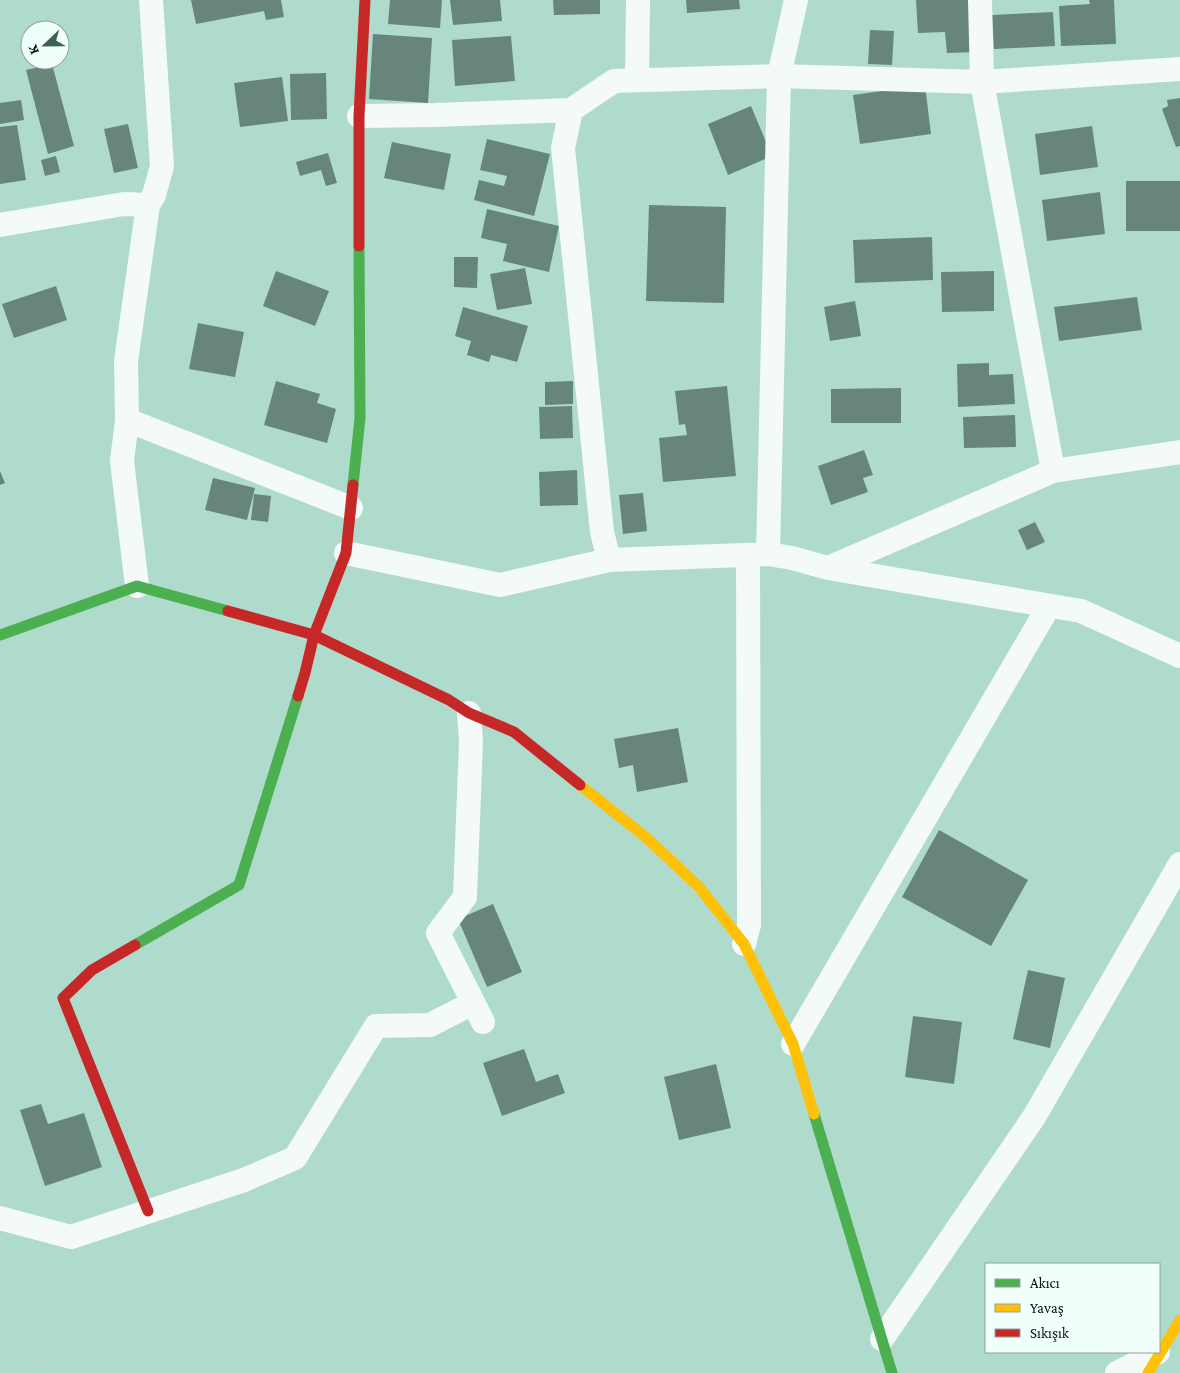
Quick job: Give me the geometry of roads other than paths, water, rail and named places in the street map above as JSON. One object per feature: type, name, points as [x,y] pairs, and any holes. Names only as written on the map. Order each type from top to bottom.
[{"type":"street","points":[[137,586],[122,461],[127,420],[126,361],[148,205],[154,195],[162,166],[151,0]]},
{"type":"street","points":[[148,1212],[63,998],[92,970],[239,885],[305,673],[314,635],[346,553],[360,418],[359,116],[365,0]]},
{"type":"street","points":[[638,0],[638,80]]},
{"type":"street","points":[[744,944],[749,926],[758,554],[779,76],[796,0]]},
{"type":"street","points":[[980,0],[982,82],[1053,471]]},
{"type":"street","points":[[359,116],[571,110],[614,81],[779,76],[982,82],[1180,69]]},
{"type":"street","points":[[571,110],[563,148],[602,532],[610,560]]},
{"type":"street","points":[[0,225],[124,204],[148,205]]},
{"type":"street","points":[[127,420],[351,508]]},
{"type":"street","points":[[828,568],[1053,471],[1180,452]]},
{"type":"street","points":[[346,553],[500,585],[610,560],[758,554],[792,558],[828,568],[1081,611],[1180,656]]},
{"type":"street","points":[[0,635],[137,586],[314,635],[449,700],[469,713],[514,732],[648,839],[699,887],[744,944],[793,1044],[892,1373]]},
{"type":"street","points":[[793,1044],[1049,606]]},
{"type":"street","points":[[0,1218],[71,1237],[244,1180],[294,1158],[376,1026],[430,1026],[478,1013],[438,933],[465,897],[471,742],[469,713]]},
{"type":"street","points":[[882,1339],[1034,1117],[1180,864]]},
{"type":"street","points":[[1160,1351],[1180,1320]]},
{"type":"street","points":[[1117,1373],[1156,1353]]},
{"type":"street","points":[[1148,1373],[1159,1353]]}]
